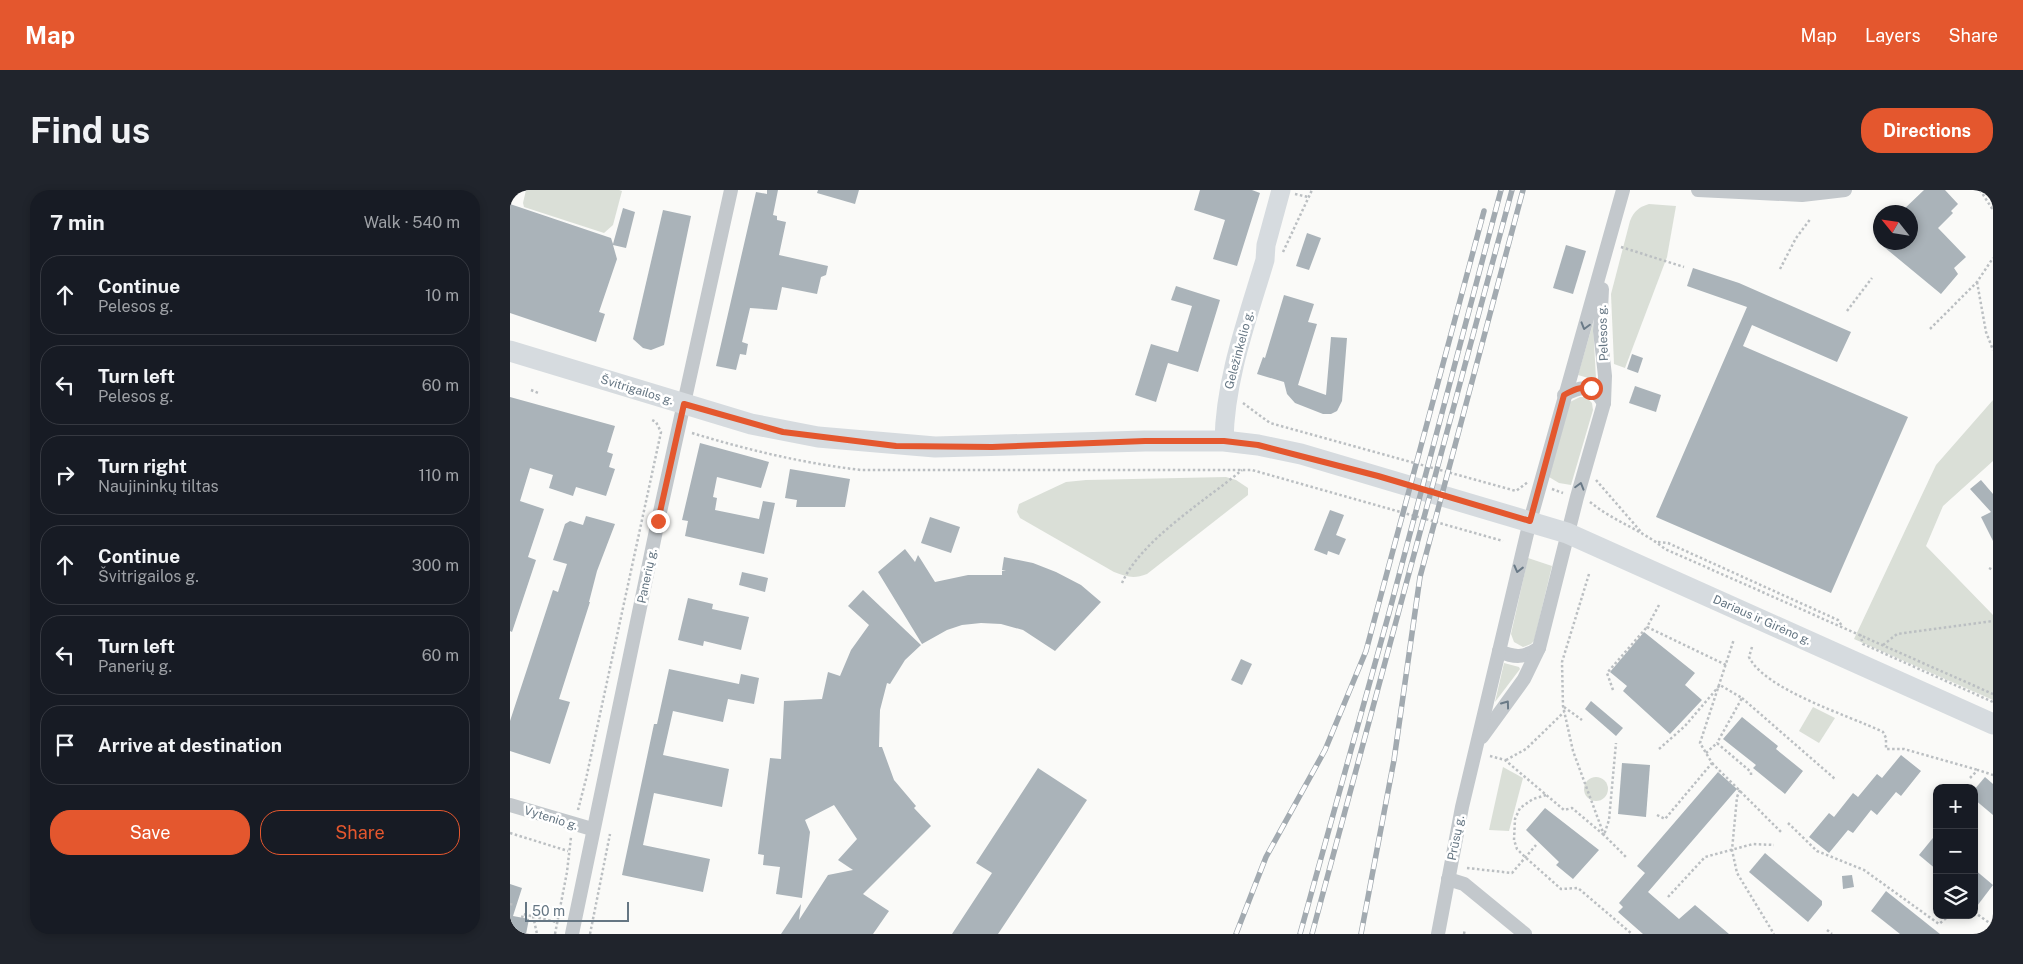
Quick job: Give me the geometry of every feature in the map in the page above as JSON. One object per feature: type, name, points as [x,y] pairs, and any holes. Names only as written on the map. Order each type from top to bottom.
[{"type":"main road","name":"Geležinkelio g.","points":[[1224,441],[1229,386],[1264,260],[1281,190]]},
{"type":"main road","name":"Geležinkelio g.","points":[[1264,260],[1288,213],[1294,190]]},
{"type":"main road","name":"Švitrigailos g.","points":[[510,351],[783,432],[896,446],[992,447],[1145,441],[1224,441],[1258,445],[1301,454],[1510,515]]},
{"type":"main road","name":"Dariaus ir Girėno g.","points":[[1510,515],[1567,534],[1993,724]]},
{"type":"street","name":"Panerių g.","points":[[572,934],[592,829],[731,190]]},
{"type":"street","name":"Pelesos g.","points":[[1530,521],[1623,190]]},
{"type":"street","points":[[1698,190],[1802,195],[1845,190]]},
{"type":"street","name":"Pelesos g.","points":[[1567,534],[1604,403],[1605,376],[1600,331],[1603,262]]},
{"type":"street","points":[[1564,395],[1574,389],[1591,388],[1604,403]]},
{"type":"street","name":"Prūsų g.","points":[[1438,934],[1478,743],[1530,521]]},
{"type":"street","name":"Prūsų g.","points":[[1478,743],[1524,679],[1539,648],[1567,534]]},
{"type":"street","points":[[1499,651],[1514,658],[1528,655],[1539,648]]},
{"type":"street","name":"Vytenio g.","points":[[510,805],[592,829]]},
{"type":"street","points":[[1448,879],[1464,884],[1525,934]]},
{"type":"path","points":[[1980,190],[1993,210]]},
{"type":"path","points":[[1780,270],[1796,238],[1811,218]]},
{"type":"path","points":[[1621,247],[1684,267]]},
{"type":"path","points":[[1930,329],[1977,282],[1993,258]]},
{"type":"path","points":[[1847,311],[1872,278]]},
{"type":"path","points":[[1977,282],[1986,332],[1993,350]]},
{"type":"path","points":[[531,390],[538,393]]},
{"type":"path","points":[[1241,401],[1270,423],[1516,491],[1526,481],[1587,500],[1600,511],[1657,542],[1665,549],[1742,585],[1835,625],[1842,626],[1993,694]]},
{"type":"path","points":[[555,934],[567,872],[568,851],[586,779],[661,432],[656,422],[650,419]]},
{"type":"path","points":[[678,430],[745,450],[808,464],[861,470],[1252,470],[1503,541]]},
{"type":"path","points":[[1122,583],[1126,573],[1144,549],[1242,470]]},
{"type":"path","points":[[1592,476],[1643,534]]},
{"type":"path","points":[[1657,542],[1668,543],[1838,620],[1842,626]]},
{"type":"path","points":[[1588,574],[1562,662],[1562,706],[1573,751],[1604,835]]},
{"type":"path","points":[[1742,585],[1745,579]]},
{"type":"path","points":[[1613,690],[1607,673],[1647,627],[1659,605]]},
{"type":"path","points":[[1884,645],[1897,634],[1993,621]]},
{"type":"path","points":[[1647,627],[1726,665]]},
{"type":"path","points":[[1860,634],[1863,644],[1993,702]]},
{"type":"path","points":[[1734,639],[1700,743],[1712,763],[1781,832]]},
{"type":"path","points":[[1752,647],[1749,657],[1754,667],[1765,677],[1790,691],[1883,732],[1886,738],[1886,749],[1904,749],[1993,775]]},
{"type":"path","points":[[1720,685],[1742,698],[1835,779]]},
{"type":"path","points":[[1659,748],[1685,726],[1720,685]]},
{"type":"path","points":[[1706,753],[1717,743],[1742,698]]},
{"type":"path","points":[[1562,706],[1582,720]]},
{"type":"path","points":[[1505,760],[1526,749],[1564,712]]},
{"type":"path","points":[[1604,835],[1609,820],[1616,743]]},
{"type":"path","points":[[1717,743],[1751,772],[1751,776]]},
{"type":"path","points":[[1490,756],[1505,760],[1564,810],[1572,808],[1604,835],[1626,858]]},
{"type":"path","points":[[1657,815],[1665,819],[1712,763]]},
{"type":"path","points":[[1970,778],[1978,770]]},
{"type":"path","points":[[1740,790],[1737,796],[1732,850],[1737,873],[1774,934]]},
{"type":"path","points":[[1546,794],[1526,802],[1520,808],[1515,819],[1514,840],[1517,849],[1561,889],[1578,888],[1632,934]]},
{"type":"path","points":[[1788,823],[1817,851],[1864,870],[1939,924],[1945,919]]},
{"type":"path","points":[[510,832],[568,851]]},
{"type":"path","points":[[590,934],[610,834]]},
{"type":"path","points":[[1668,897],[1705,857],[1753,844],[1774,845]]},
{"type":"path","points":[[1467,868],[1512,873],[1536,845]]},
{"type":"path","points":[[522,918],[523,914],[557,922]]},
{"type":"path","points":[[1978,915],[1992,924]]},
{"type":"path","points":[[533,916],[537,934]]},
{"type":"path","points":[[1464,934],[1465,930]]},
{"type":"path","points":[[1827,930],[1832,934]]},
{"type":"shaded area","points":[[526,190],[622,191],[613,225],[604,233],[524,207]]},
{"type":"shaded area","points":[[1649,204],[1676,206],[1667,257],[1625,368],[1614,364],[1611,294],[1630,221],[1637,210]]},
{"type":"shaded area","points":[[1593,323],[1596,379],[1595,380],[1578,375]]},
{"type":"shaded area","points":[[1580,397],[1586,397],[1592,403],[1593,410],[1571,485],[1559,483],[1549,477],[1570,402]]},
{"type":"shaded area","points":[[1993,400],[1993,461],[1943,506],[1926,546],[1993,615],[1993,700],[1854,639],[1936,465]]},
{"type":"shaded area","points":[[1226,477],[1236,480],[1248,488],[1248,495],[1147,574],[1134,577],[1114,572],[1020,518],[1017,512],[1019,504],[1066,482]]},
{"type":"shaded area","points":[[1528,558],[1552,566],[1534,641],[1523,647],[1514,642],[1511,634]]},
{"type":"shaded area","points":[[1504,663],[1519,667],[1520,669],[1495,702]]},
{"type":"shaded area","points":[[1813,707],[1835,718],[1819,743],[1799,731]]},
{"type":"shaded area","points":[[1503,767],[1523,778],[1509,831],[1489,830]]},
{"type":"shaded area","points":[[1596,777],[1604,781],[1608,789],[1604,797],[1596,801],[1588,797],[1584,789],[1588,781]]},
{"type":"building","points":[[767,190],[778,190],[773,215],[777,216],[777,220],[786,222],[779,255],[828,266],[826,275],[821,277],[817,294],[782,287],[777,310],[750,308],[742,342],[748,344],[746,355],[740,354],[736,370],[716,366],[756,192],[767,194]]},
{"type":"building","points":[[818,190],[859,190],[855,204],[817,193]]},
{"type":"building","points":[[1200,190],[1252,190],[1260,193],[1237,266],[1213,259],[1225,220],[1194,210]]},
{"type":"building","points":[[1924,190],[1945,190],[1958,204],[1951,211],[1953,213],[1938,228],[1966,257],[1954,268],[1958,274],[1941,294],[1888,250],[1918,250],[1918,205],[1908,205]]},
{"type":"building","points":[[510,204],[611,238],[613,244],[623,208],[635,212],[626,248],[613,245],[617,259],[599,312],[605,314],[596,342],[510,313]]},
{"type":"building","points":[[663,210],[691,216],[664,345],[651,350],[643,348],[633,339]]},
{"type":"building","points":[[1307,233],[1321,238],[1309,270],[1296,266]]},
{"type":"building","points":[[1566,245],[1586,251],[1573,294],[1553,288]]},
{"type":"building","points":[[1693,268],[1739,283],[1851,332],[1837,362],[1752,325],[1743,346],[1908,417],[1831,593],[1656,517],[1747,307],[1687,286]]},
{"type":"building","points":[[1176,286],[1220,300],[1198,372],[1168,363],[1156,402],[1135,395],[1151,344],[1178,352],[1192,306],[1171,300]]},
{"type":"building","points":[[1284,295],[1314,304],[1308,322],[1317,324],[1298,385],[1326,395],[1331,337],[1347,338],[1342,401],[1337,411],[1331,414],[1323,414],[1295,403],[1287,394],[1284,382],[1257,374],[1263,357],[1265,358]]},
{"type":"building","points":[[1632,354],[1643,358],[1638,373],[1627,369]]},
{"type":"building","points":[[1635,386],[1661,395],[1656,412],[1629,403]]},
{"type":"building","points":[[510,397],[615,426],[607,452],[613,454],[609,467],[615,469],[606,496],[576,487],[573,496],[549,488],[553,475],[530,468],[520,501],[544,509],[528,557],[536,560],[512,632],[510,631]]},
{"type":"building","points":[[700,443],[769,462],[761,488],[717,477],[713,497],[717,498],[715,510],[759,519],[763,501],[775,503],[764,554],[685,536],[688,521],[682,520]]},
{"type":"building","points":[[790,469],[850,479],[845,507],[796,507],[797,500],[785,498]]},
{"type":"building","points":[[1981,480],[1993,494],[1993,541],[1981,517],[1991,512],[1970,489]]},
{"type":"building","points":[[1330,510],[1344,515],[1336,535],[1346,539],[1339,555],[1328,551],[1327,555],[1314,550]]},
{"type":"building","points":[[586,516],[615,524],[597,571],[590,602],[559,699],[570,702],[550,764],[510,751],[510,721],[553,590],[558,592],[567,564],[553,560],[565,524],[570,521],[583,525]]},
{"type":"building","points":[[930,517],[960,527],[951,553],[921,543]]},
{"type":"building","points":[[905,549],[915,562],[918,555],[935,582],[968,575],[1002,575],[1002,571],[1006,571],[1002,570],[1004,557],[1033,563],[1056,572],[1081,585],[1101,602],[1055,651],[1023,630],[1001,624],[981,623],[962,625],[947,630],[922,644],[878,572]]},
{"type":"building","points":[[742,572],[768,578],[765,592],[739,585]]},
{"type":"building","points":[[863,590],[921,645],[905,660],[890,684],[887,683],[880,710],[879,747],[882,747],[894,780],[916,806],[914,808],[931,826],[863,894],[889,911],[873,934],[781,934],[801,904],[799,920],[828,875],[853,870],[838,860],[857,839],[834,805],[805,820],[810,832],[802,898],[776,894],[780,867],[763,865],[764,855],[758,854],[770,758],[781,759],[784,701],[822,699],[828,672],[840,676],[851,650],[869,625],[848,606]]},
{"type":"building","points":[[688,598],[713,604],[712,609],[749,617],[741,650],[704,641],[703,646],[678,640]]},
{"type":"building","points":[[1644,632],[1695,673],[1685,685],[1702,700],[1670,734],[1623,691],[1627,686],[1610,672]]},
{"type":"building","points":[[1241,659],[1252,664],[1242,685],[1231,680]]},
{"type":"building","points":[[669,669],[739,684],[741,674],[759,678],[754,704],[728,699],[723,722],[673,711],[663,755],[729,769],[722,807],[654,793],[643,845],[710,859],[703,892],[622,875],[654,724],[657,724]]},
{"type":"building","points":[[1591,701],[1623,728],[1616,736],[1585,709]]},
{"type":"building","points":[[1742,717],[1778,746],[1776,749],[1803,771],[1785,794],[1753,768],[1756,765],[1723,739]]},
{"type":"building","points":[[1901,755],[1921,771],[1901,796],[1896,792],[1877,815],[1871,810],[1853,833],[1848,830],[1829,853],[1809,837],[1829,813],[1834,817],[1853,793],[1858,797],[1877,774],[1882,778]]},
{"type":"building","points":[[1622,763],[1650,765],[1646,817],[1618,814]]},
{"type":"building","points":[[1038,768],[1087,800],[998,934],[952,934],[992,873],[976,863]]},
{"type":"building","points":[[1718,772],[1737,789],[1648,892],[1679,919],[1695,905],[1729,934],[1643,934],[1618,912],[1623,907],[1619,903],[1645,873],[1637,866]]},
{"type":"building","points":[[1985,777],[1993,784],[1993,815],[1978,802],[1978,785]]},
{"type":"building","points":[[1545,808],[1599,850],[1573,879],[1556,865],[1559,862],[1526,830]]},
{"type":"building","points":[[1933,838],[1933,867],[1919,855]]},
{"type":"building","points":[[1765,853],[1822,901],[1822,905],[1808,922],[1749,872]]},
{"type":"building","points":[[1978,872],[1993,885],[1978,905]]},
{"type":"building","points":[[1852,875],[1854,887],[1843,889],[1842,876]]},
{"type":"building","points":[[510,884],[522,888],[513,916],[529,919],[526,934],[510,934]]},
{"type":"building","points":[[1886,891],[1940,934],[1900,934],[1871,911]]},
{"type":"railway","points":[[1300,934],[1389,613],[1501,190]]},
{"type":"railway","points":[[1312,934],[1512,190]]},
{"type":"railway","points":[[1361,934],[1394,760],[1420,577],[1523,190]]},
{"type":"railway","points":[[1236,934],[1266,857],[1325,750],[1366,651],[1484,211]]},
{"type":"route","points":[[658,521],[684,404],[783,432],[818,438],[896,446],[992,447],[1145,441],[1224,441],[1258,445],[1301,454],[1530,521],[1564,395],[1574,389],[1591,388]]}]
